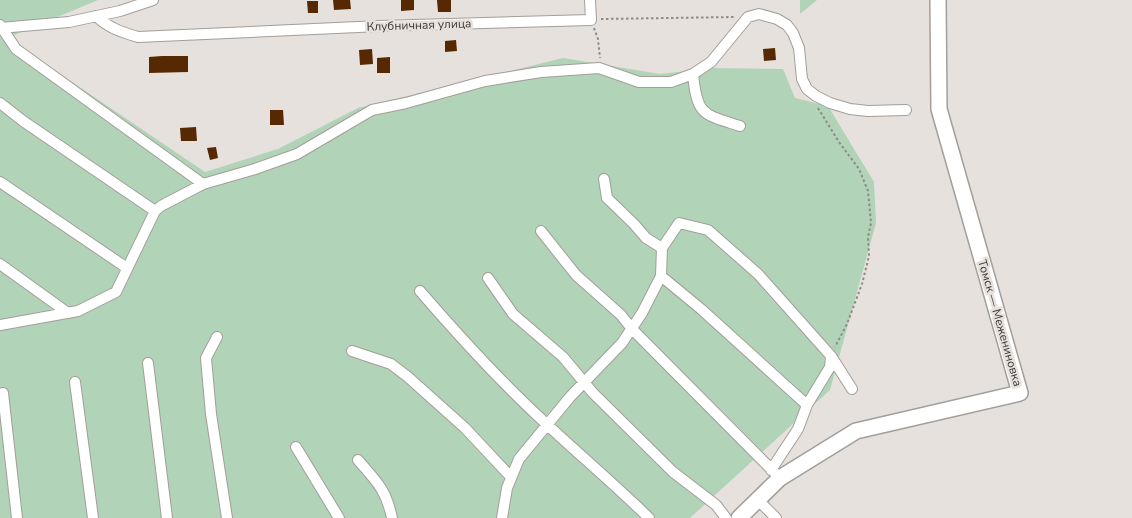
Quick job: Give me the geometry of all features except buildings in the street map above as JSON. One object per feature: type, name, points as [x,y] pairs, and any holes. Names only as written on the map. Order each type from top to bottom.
[{"type":"street","points":[[1,27],[69,22],[120,11],[153,0]]},
{"type":"street","points":[[590,0],[591,20]]},
{"type":"street","name":"Томск — Межениновка","points":[[775,474],[856,431],[1020,393],[938,109],[938,0]]},
{"type":"street","points":[[0,324],[78,311],[116,292],[155,211],[161,206],[202,184],[256,169],[296,154],[372,110],[406,103],[485,81],[542,72],[599,68],[639,82],[671,82],[694,74],[711,62],[748,17],[760,14],[778,18],[793,33],[799,48],[802,79],[808,89],[816,96],[850,110],[868,112],[906,110]]},
{"type":"street","name":"Клубничная улица","points":[[96,16],[107,26],[138,37],[380,26],[591,20]]},
{"type":"street","points":[[1,27],[16,49],[202,184]]},
{"type":"street","points":[[694,74],[697,101],[704,112],[714,118],[740,126]]},
{"type":"street","points":[[0,104],[155,211]]},
{"type":"street","points":[[604,179],[607,198],[646,238],[662,248]]},
{"type":"street","points":[[0,182],[127,268]]},
{"type":"street","points":[[502,518],[507,488],[519,458],[547,424],[622,343],[632,329],[642,314],[661,276],[662,248],[678,223],[708,230],[758,274],[831,356],[852,389]]},
{"type":"street","points":[[541,231],[576,275],[621,315],[632,329],[775,474]]},
{"type":"street","points":[[0,264],[68,313]]},
{"type":"street","points":[[661,276],[708,315],[807,404]]},
{"type":"street","points":[[488,278],[513,314],[563,358],[584,383],[673,472],[716,506],[726,518]]},
{"type":"street","points":[[420,291],[472,351],[547,424],[649,518]]},
{"type":"street","points":[[217,337],[206,358],[211,414],[227,518]]},
{"type":"street","points":[[352,351],[391,364],[408,376],[465,428],[511,477]]},
{"type":"street","points":[[739,518],[758,500],[775,474],[798,429],[807,404],[830,367],[831,356]]},
{"type":"street","points":[[148,363],[167,518]]},
{"type":"street","points":[[75,382],[93,518]]},
{"type":"street","points":[[3,393],[17,518]]},
{"type":"street","points":[[296,447],[339,518]]},
{"type":"street","points":[[358,460],[378,483],[388,500],[392,518]]},
{"type":"street","points":[[758,500],[776,518]]},
{"type":"path","points":[[599,68],[598,39],[591,20],[748,17]]},
{"type":"path","points":[[816,96],[818,108],[839,142],[859,169],[868,191],[871,222],[868,237],[869,256],[862,284],[831,356]]},
{"type":"green space","points":[[0,0],[98,0],[7,38],[205,172],[278,149],[358,108],[563,58],[660,74],[713,68],[783,69],[795,98],[828,106],[874,182],[876,223],[830,390],[690,518],[0,518]]},
{"type":"green space","points":[[800,0],[817,0],[800,14]]}]
